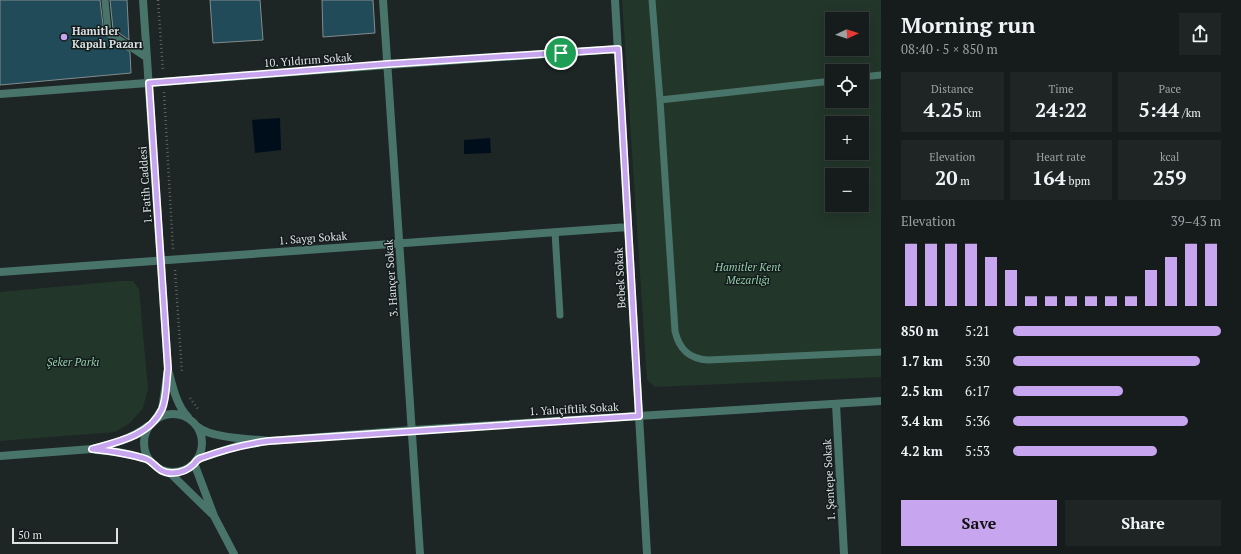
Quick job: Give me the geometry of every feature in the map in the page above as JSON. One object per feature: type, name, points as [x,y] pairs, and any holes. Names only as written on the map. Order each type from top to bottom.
[{"type":"street","name":"1. Fatih Caddesi","points":[[143,0],[168,369]]},
{"type":"street","name":"3. Hançer Sokak","points":[[383,0],[420,554]]},
{"type":"street","name":"Bebek Sokak","points":[[615,0],[647,554]]},
{"type":"street","name":"10. Yıldırım Sokak","points":[[0,94],[388,64],[618,49]]},
{"type":"street","name":"1. Saygı Sokak","points":[[0,272],[628,227]]},
{"type":"street","points":[[168,369],[179,403],[184,413],[204,432],[269,441]]},
{"type":"street","points":[[168,369],[162,408],[144,437],[145,452],[148,459],[154,466],[170,473],[214,516]]},
{"type":"street","name":"1. Yalıçiftlik Sokak","points":[[269,441],[412,430],[881,402]]},
{"type":"street","name":"1. Şentepe Sokak","points":[[836,404],[844,554]]},
{"type":"street","points":[[92,449],[124,440],[137,434],[162,416],[171,414],[189,418]]},
{"type":"street","points":[[170,473],[186,470],[196,461],[202,450],[200,432],[196,424]]},
{"type":"street","points":[[196,461],[237,446],[269,441]]},
{"type":"street","points":[[0,456],[92,449],[118,452],[148,459]]},
{"type":"street","points":[[196,461],[214,516],[234,554]]},
{"type":"lane","points":[[106,0],[108,32],[147,58]]},
{"type":"lane","points":[[652,0],[675,331],[678,342],[684,351],[691,356],[708,360],[881,352]]},
{"type":"lane","points":[[869,76],[881,75]]},
{"type":"lane","points":[[660,100],[825,82]]},
{"type":"lane","points":[[555,232],[560,315]]},
{"type":"path","points":[[158,0],[182,378]]},
{"type":"path","points":[[187,391],[198,409]]},
{"type":"green space","name":"Hamitler Kent Mezarlığı","points":[[622,0],[881,0],[881,377],[655,387],[647,380]]},
{"type":"green space","name":"Şeker Parkı","points":[[133,281],[139,289],[148,389],[143,408],[130,423],[115,432],[0,441],[0,292]]},
{"type":"water","points":[[280,118],[281,150],[255,153],[252,120]]},
{"type":"water","points":[[490,138],[491,153],[464,154],[464,140]]},
{"type":"building","name":"Hamitler Kapalı Pazarı","points":[[0,0],[100,0],[104,34],[130,52],[131,73],[0,85]]},
{"type":"building","points":[[110,0],[127,0],[129,40],[113,29]]},
{"type":"building","points":[[210,0],[260,0],[263,40],[213,43]]},
{"type":"building","points":[[322,0],[373,0],[375,33],[323,37]]},
{"type":"place","name":"Hamitler Kapalı Pazarı","points":[[64,37]]},
{"type":"route","points":[[618,49],[639,416],[412,430],[269,441],[237,446],[198,459],[186,470],[170,473],[154,466],[148,459],[118,452],[92,449],[124,440],[137,434],[151,424],[162,408],[165,393],[168,369],[149,83],[388,64],[561,53],[618,49]]}]
